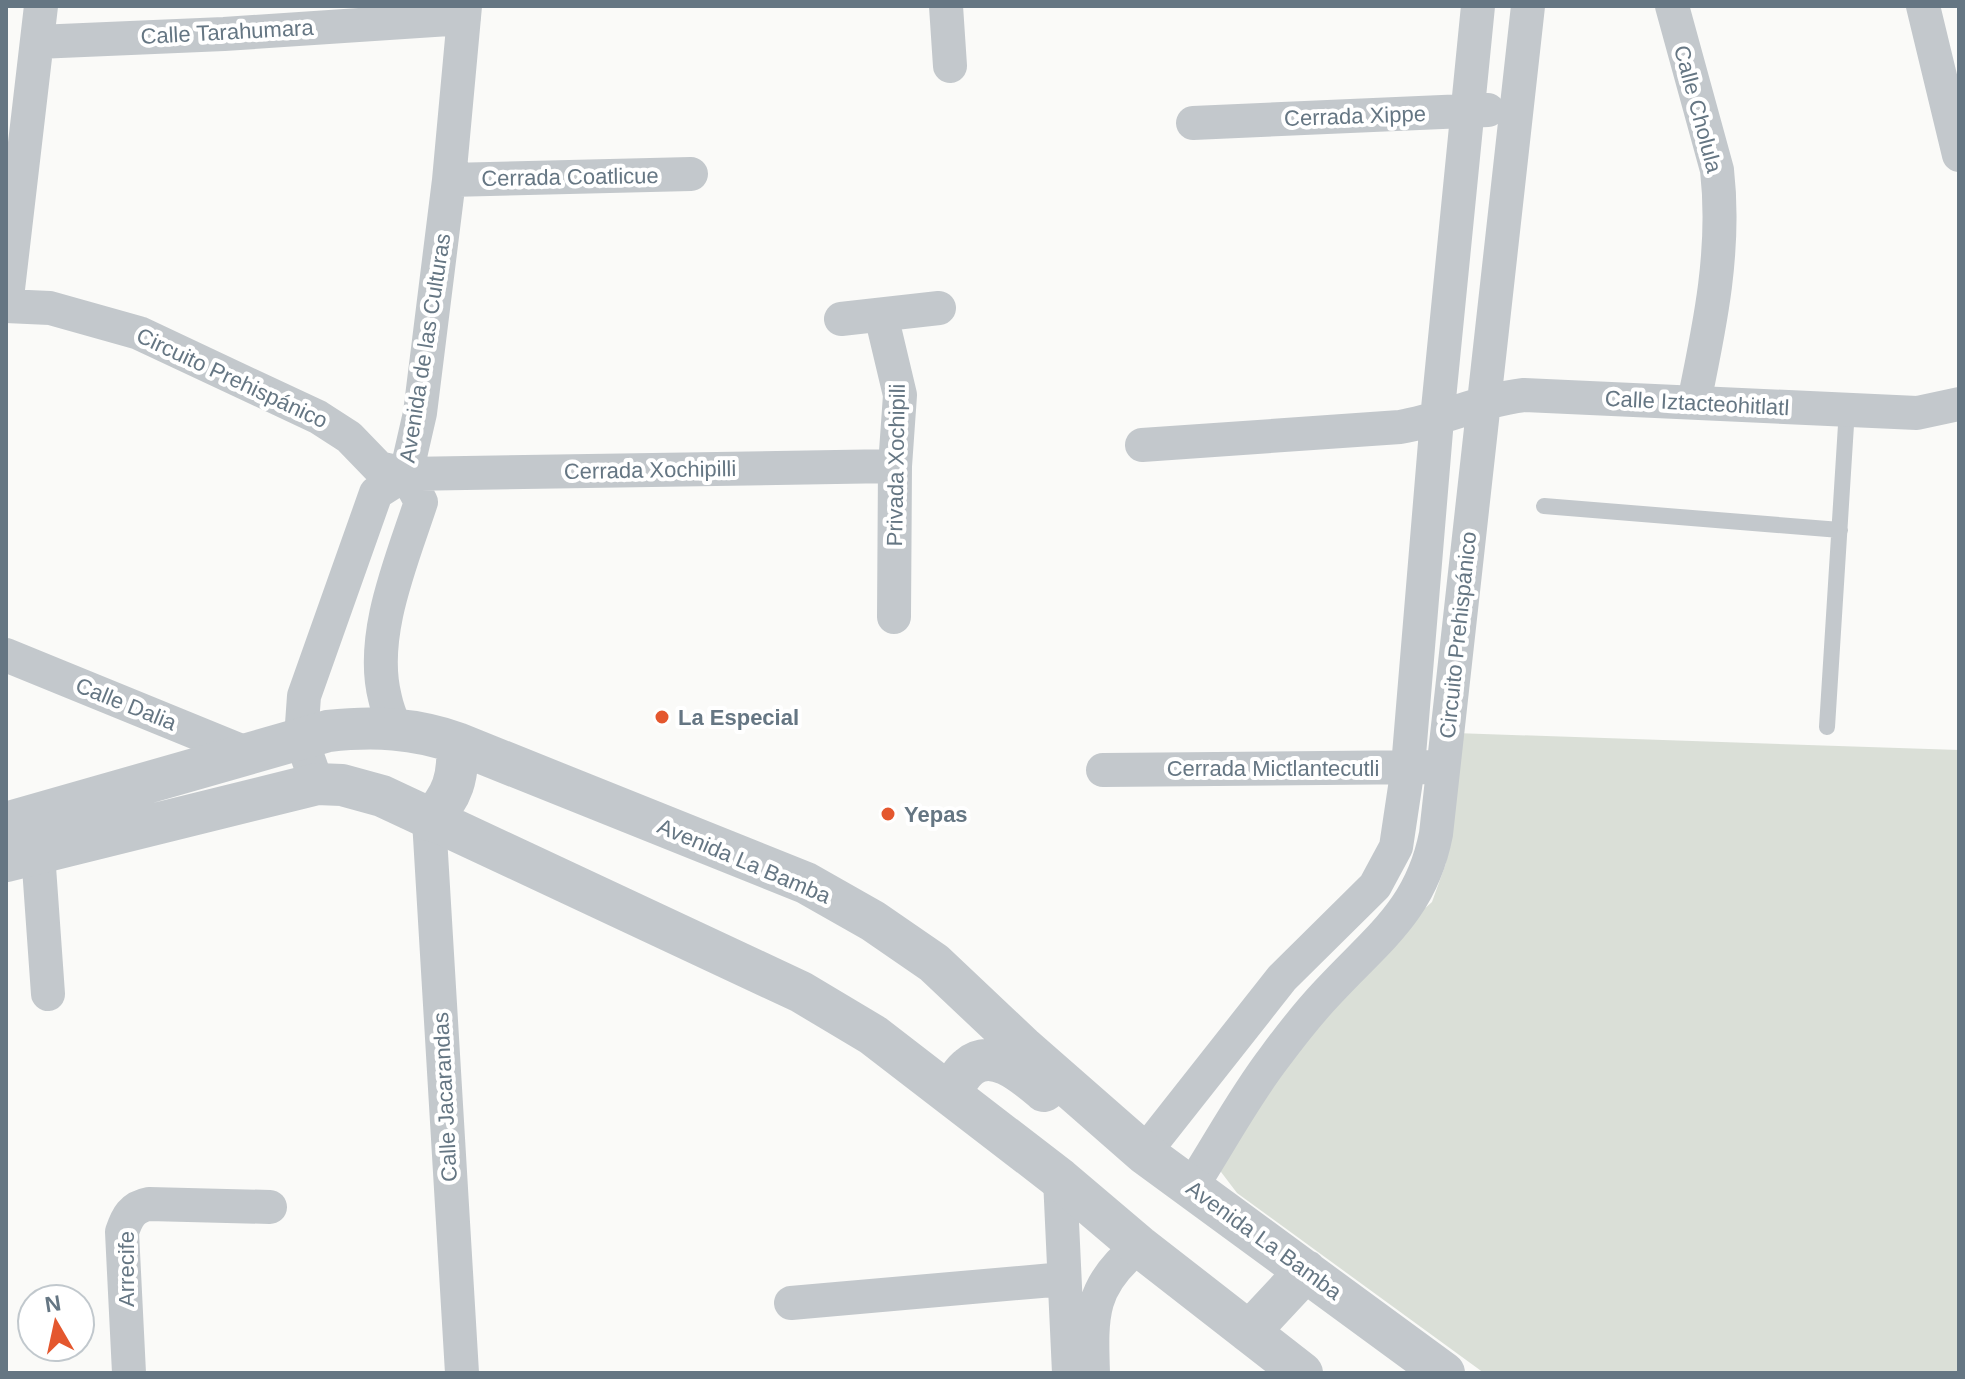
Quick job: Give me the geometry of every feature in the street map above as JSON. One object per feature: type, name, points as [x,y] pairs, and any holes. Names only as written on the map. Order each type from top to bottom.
[{"type":"street","name":"Circuito Prehispánico","points":[[41,6],[6,306],[50,308],[139,333],[327,422],[349,437],[379,468],[406,474]]},
{"type":"street","points":[[946,6],[950,66]]},
{"type":"street","name":"Circuito Prehispánico","points":[[1144,1153],[1295,963],[1375,886],[1396,847],[1408,767],[1437,419],[1478,6]]},
{"type":"street","name":"Circuito Prehispánico","points":[[1192,1186],[1272,1060],[1325,995],[1401,916],[1417,892],[1432,853],[1528,6]]},
{"type":"street","name":"Calle Cholula","points":[[1672,6],[1717,170],[1721,222],[1718,269],[1694,402]]},
{"type":"street","points":[[1923,6],[1959,155]]},
{"type":"street","name":"Calle Tarahumara","points":[[37,42],[224,34],[465,12]]},
{"type":"street","name":"Avenida de las Culturas","points":[[395,728],[382,681],[383,642],[392,591],[421,502],[406,474],[420,413],[449,180],[465,12]]},
{"type":"street","name":"Cerrada Xippe","points":[[1193,123],[1517,108]]},
{"type":"street","name":"Cerrada Coatlicue","points":[[449,180],[691,174]]},
{"type":"street","points":[[841,319],[939,308]]},
{"type":"street","name":"Privada Xochipili","points":[[881,315],[900,395],[895,466],[894,617]]},
{"type":"street","name":"Calle Iztacteohitlatl","points":[[1142,445],[1387,428],[1437,419],[1524,395],[1917,413],[1959,404]]},
{"type":"street","name":"Cerrada Xochipilli","points":[[406,474],[895,466]]},
{"type":"street","points":[[317,784],[301,738],[304,696],[376,493],[406,474]]},
{"type":"street","name":"Calle Dalia","points":[[6,655],[246,753]]},
{"type":"street","name":"Avenida La Bamba","points":[[6,823],[301,738],[359,728],[395,728],[457,743],[806,883],[873,921],[934,963],[1023,1047],[1144,1153],[1444,1373]]},
{"type":"street","points":[[382,796],[383,768],[395,728]]},
{"type":"street","points":[[429,820],[443,807],[455,782],[457,743]]},
{"type":"street","name":"Cerrada Mictlantecutli","points":[[1103,770],[1443,767]]},
{"type":"street","points":[[48,994],[22,857],[317,784],[342,785],[382,796],[801,992],[873,1035],[1060,1179],[1139,1246],[1302,1373]]},
{"type":"street","name":"Calle Jacarandas","points":[[429,820],[462,1373]]},
{"type":"street","points":[[1241,1030],[1272,1060]]},
{"type":"street","points":[[950,1094],[968,1067],[977,1062],[999,1062],[1017,1069],[1125,1151],[1137,1155],[1144,1153]]},
{"type":"street","points":[[1060,1179],[1069,1373]]},
{"type":"street","name":"Arrecife","points":[[129,1373],[122,1232],[134,1209],[149,1204],[270,1207]]},
{"type":"street","points":[[1093,1373],[1091,1326],[1096,1298],[1111,1271],[1139,1246]]},
{"type":"street","points":[[1249,1332],[1306,1271]]},
{"type":"street","points":[[791,1303],[1064,1279]]},
{"type":"lane","points":[[1827,727],[1847,409]]},
{"type":"lane","points":[[1544,506],[1840,530]]},
{"type":"shaded area","points":[[1455,733],[1959,750],[1959,1373],[1484,1373],[1237,1193],[1218,1168],[1346,979],[1432,902],[1446,863]]},
{"type":"place","name":"La Especial","points":[[662,717]]},
{"type":"place","name":"Yepas","points":[[888,814]]}]
